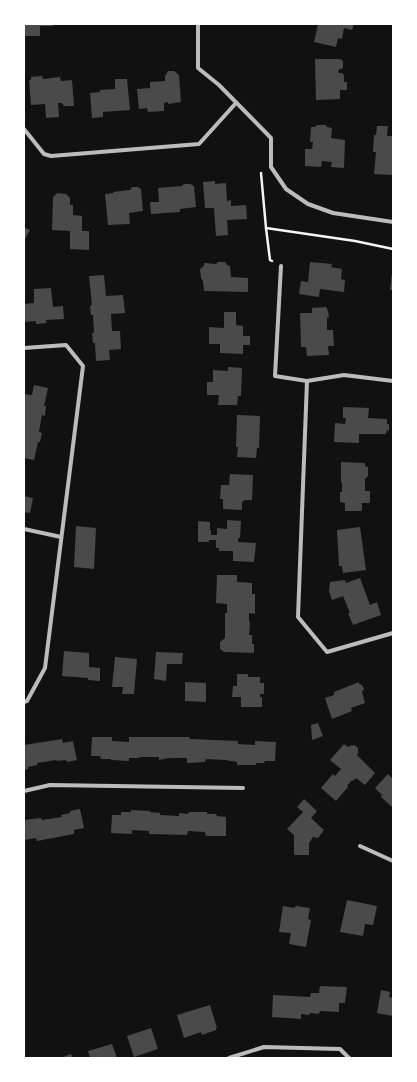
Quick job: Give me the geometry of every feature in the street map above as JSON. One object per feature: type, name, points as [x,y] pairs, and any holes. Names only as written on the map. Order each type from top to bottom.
[{"type":"street","points":[[198,24],[198,68],[219,84],[271,138],[271,168],[286,189],[308,204],[333,213],[393,222]]},
{"type":"street","points":[[24,129],[44,154],[51,156],[200,144],[236,103]]},
{"type":"street","points":[[281,266],[275,376],[307,381],[344,375],[393,380]]},
{"type":"street","points":[[24,348],[66,346],[84,366],[45,668],[27,701],[24,702]]},
{"type":"street","points":[[307,381],[298,618],[327,652],[393,633]]},
{"type":"street","points":[[24,529],[61,537]]},
{"type":"street","points":[[24,791],[50,785],[243,788]]},
{"type":"street","points":[[360,846],[393,861]]},
{"type":"street","points":[[229,1058],[264,1047],[340,1049],[349,1058]]},
{"type":"path","points":[[266,228],[270,260],[281,266]]},
{"type":"building","points":[[24,24],[53,24],[53,26],[40,26],[40,36],[24,36]]},
{"type":"building","points":[[318,24],[354,24],[352,30],[344,28],[342,39],[338,38],[336,47],[314,42]]},
{"type":"building","points":[[315,59],[340,59],[343,61],[343,68],[338,70],[339,73],[344,75],[344,82],[347,82],[347,90],[340,90],[340,99],[316,100]]},
{"type":"building","points":[[168,71],[174,71],[179,75],[181,102],[168,104],[168,102],[164,103],[164,111],[148,112],[147,108],[139,109],[137,89],[150,88],[150,82],[165,81],[165,76]]},
{"type":"building","points":[[42,76],[43,79],[60,77],[61,81],[72,80],[74,106],[64,106],[62,103],[58,103],[59,117],[46,118],[45,104],[31,105],[29,80],[31,80],[31,77]]},
{"type":"building","points":[[115,79],[127,79],[130,110],[103,112],[103,117],[92,118],[90,93],[100,92],[100,90],[115,89]]},
{"type":"building","points":[[317,125],[326,125],[327,127],[332,128],[331,138],[345,140],[344,168],[331,167],[332,162],[322,161],[321,167],[305,166],[305,149],[312,149],[313,142],[310,142],[311,127],[315,127]]},
{"type":"building","points":[[377,126],[388,126],[387,136],[393,136],[393,175],[374,174],[376,152],[373,152],[374,135],[376,135]]},
{"type":"building","points":[[215,181],[215,184],[226,183],[227,201],[231,200],[231,206],[246,205],[247,219],[227,220],[228,235],[216,236],[214,208],[205,208],[203,182]]},
{"type":"building","points":[[184,184],[194,186],[196,207],[180,209],[180,212],[151,214],[150,202],[159,202],[158,188],[182,186]]},
{"type":"building","points":[[132,187],[138,187],[141,189],[143,211],[129,213],[130,224],[108,225],[105,194],[130,190]]},
{"type":"building","points":[[57,193],[66,194],[70,198],[70,205],[73,205],[73,215],[82,216],[82,231],[89,231],[89,250],[70,249],[70,231],[52,230],[53,197]]},
{"type":"building","points":[[24,227],[30,230],[24,241]]},
{"type":"building","points":[[218,262],[225,262],[230,266],[231,277],[248,278],[248,292],[204,291],[200,269],[204,266],[204,263],[216,264]]},
{"type":"building","points":[[310,262],[332,264],[331,267],[342,269],[341,279],[345,280],[344,292],[320,289],[319,297],[299,294],[301,281],[308,282]]},
{"type":"building","points":[[392,273],[393,290],[390,290]]},
{"type":"building","points":[[104,275],[106,296],[123,295],[125,313],[111,314],[112,331],[120,331],[121,349],[109,350],[110,360],[96,361],[95,343],[93,343],[92,333],[94,333],[93,315],[91,315],[90,306],[92,305],[89,276]]},
{"type":"building","points":[[51,288],[53,307],[63,306],[64,319],[46,320],[46,323],[36,324],[36,321],[24,322],[24,304],[34,303],[34,289]]},
{"type":"building","points":[[326,307],[329,317],[327,318],[327,330],[333,330],[334,346],[328,346],[329,355],[307,356],[306,347],[301,347],[300,313],[312,313],[312,308]]},
{"type":"building","points":[[224,312],[236,312],[236,325],[243,326],[243,336],[250,336],[250,345],[243,345],[243,354],[220,353],[220,344],[209,344],[209,327],[224,328]]},
{"type":"building","points":[[228,367],[242,368],[241,396],[238,396],[237,405],[218,405],[219,395],[207,395],[207,382],[213,382],[213,370],[228,371]]},
{"type":"building","points":[[34,385],[48,388],[44,406],[46,406],[45,416],[42,415],[39,432],[42,433],[40,442],[38,442],[34,460],[24,458],[24,394],[32,395]]},
{"type":"building","points":[[343,407],[369,408],[368,418],[387,419],[389,431],[387,430],[386,434],[359,434],[359,443],[334,442],[335,423],[345,424],[346,418],[343,418]]},
{"type":"building","points":[[237,415],[260,416],[259,448],[257,448],[256,458],[237,457]]},
{"type":"building","points":[[341,462],[365,463],[365,466],[368,467],[368,476],[365,479],[365,491],[370,491],[370,503],[362,503],[362,511],[345,511],[345,503],[340,502],[340,492],[342,492]]},
{"type":"building","points":[[230,474],[253,475],[252,500],[245,500],[242,502],[242,510],[223,509],[223,499],[220,499],[221,485],[229,485]]},
{"type":"building","points":[[24,496],[33,498],[30,513],[24,512]]},
{"type":"building","points":[[227,520],[241,521],[240,538],[238,538],[238,542],[256,543],[254,562],[233,561],[233,551],[219,551],[219,548],[216,548],[216,540],[209,540],[209,542],[198,542],[198,521],[210,522],[211,535],[217,535],[217,528],[227,529]]},
{"type":"building","points":[[76,526],[96,528],[94,569],[74,567]]},
{"type":"building","points":[[360,527],[366,570],[343,573],[342,566],[339,566],[337,530]]},
{"type":"building","points":[[217,575],[237,575],[237,582],[252,583],[252,594],[255,594],[255,614],[249,613],[249,635],[252,635],[254,653],[224,652],[220,649],[220,642],[225,638],[225,613],[227,613],[227,604],[216,603]]},
{"type":"building","points":[[360,578],[370,605],[377,602],[381,615],[353,625],[343,596],[332,600],[329,591],[330,582],[345,580],[346,583]]},
{"type":"building","points":[[64,651],[89,653],[89,667],[100,668],[100,681],[88,680],[88,678],[62,676]]},
{"type":"building","points":[[156,652],[183,653],[182,664],[167,664],[166,681],[154,679]]},
{"type":"building","points":[[115,657],[137,659],[134,694],[122,694],[123,687],[112,687]]},
{"type":"building","points":[[237,674],[248,674],[248,677],[260,677],[260,683],[264,683],[264,694],[260,694],[260,697],[262,697],[262,707],[241,707],[241,697],[232,697],[233,686],[237,686]]},
{"type":"building","points":[[185,682],[206,683],[206,702],[185,701]]},
{"type":"building","points":[[359,682],[364,689],[362,692],[365,703],[351,708],[352,711],[332,719],[325,698],[334,695],[334,692]]},
{"type":"building","points":[[318,723],[323,736],[312,740],[311,725]]},
{"type":"building","points":[[92,737],[112,737],[112,741],[129,742],[129,737],[189,737],[190,739],[238,741],[238,744],[255,745],[255,741],[276,742],[275,761],[265,761],[264,763],[256,763],[256,765],[237,765],[237,762],[206,759],[205,762],[187,763],[187,758],[169,758],[159,760],[159,757],[140,757],[129,758],[129,761],[101,759],[100,756],[91,756]]},
{"type":"building","points":[[62,739],[63,743],[73,741],[77,760],[67,762],[66,760],[56,760],[37,763],[37,765],[28,767],[28,769],[24,770],[24,745]]},
{"type":"building","points":[[344,744],[348,747],[354,745],[358,748],[357,755],[375,773],[365,785],[356,778],[353,781],[352,780],[336,801],[321,788],[333,774],[335,776],[341,769],[330,760]]},
{"type":"building","points":[[388,774],[393,779],[393,808],[381,797],[382,795],[375,788]]},
{"type":"building","points":[[304,799],[317,811],[311,818],[324,830],[318,838],[313,837],[309,843],[309,855],[294,855],[294,835],[287,829],[303,812],[297,807]]},
{"type":"building","points":[[80,809],[84,828],[74,830],[74,834],[37,841],[36,838],[24,840],[24,820],[41,818],[42,820],[62,817],[61,815]]},
{"type":"building","points":[[131,810],[150,811],[160,813],[160,815],[179,816],[179,813],[188,814],[189,812],[207,812],[207,814],[216,814],[217,816],[226,817],[226,836],[206,836],[205,832],[188,831],[187,835],[149,834],[149,831],[132,830],[132,834],[111,833],[112,815],[121,815],[121,812],[131,812]]},
{"type":"building","points":[[347,900],[377,906],[373,925],[365,924],[363,936],[340,932]]},
{"type":"building","points":[[283,906],[310,908],[308,919],[311,920],[306,947],[289,944],[291,933],[279,932]]},
{"type":"building","points":[[320,986],[347,987],[345,1003],[339,1003],[339,1012],[320,1011],[319,1014],[301,1014],[301,1019],[272,1017],[273,995],[310,997],[311,993],[319,993]]},
{"type":"building","points":[[381,990],[390,992],[389,997],[393,998],[393,1016],[377,1013]]},
{"type":"building","points":[[210,1005],[217,1028],[216,1030],[202,1035],[201,1032],[184,1038],[177,1015]]},
{"type":"building","points":[[151,1028],[158,1049],[134,1057],[127,1036]]},
{"type":"building","points":[[112,1044],[117,1058],[90,1058],[88,1051]]},
{"type":"building","points":[[71,1054],[73,1058],[61,1058]]}]
